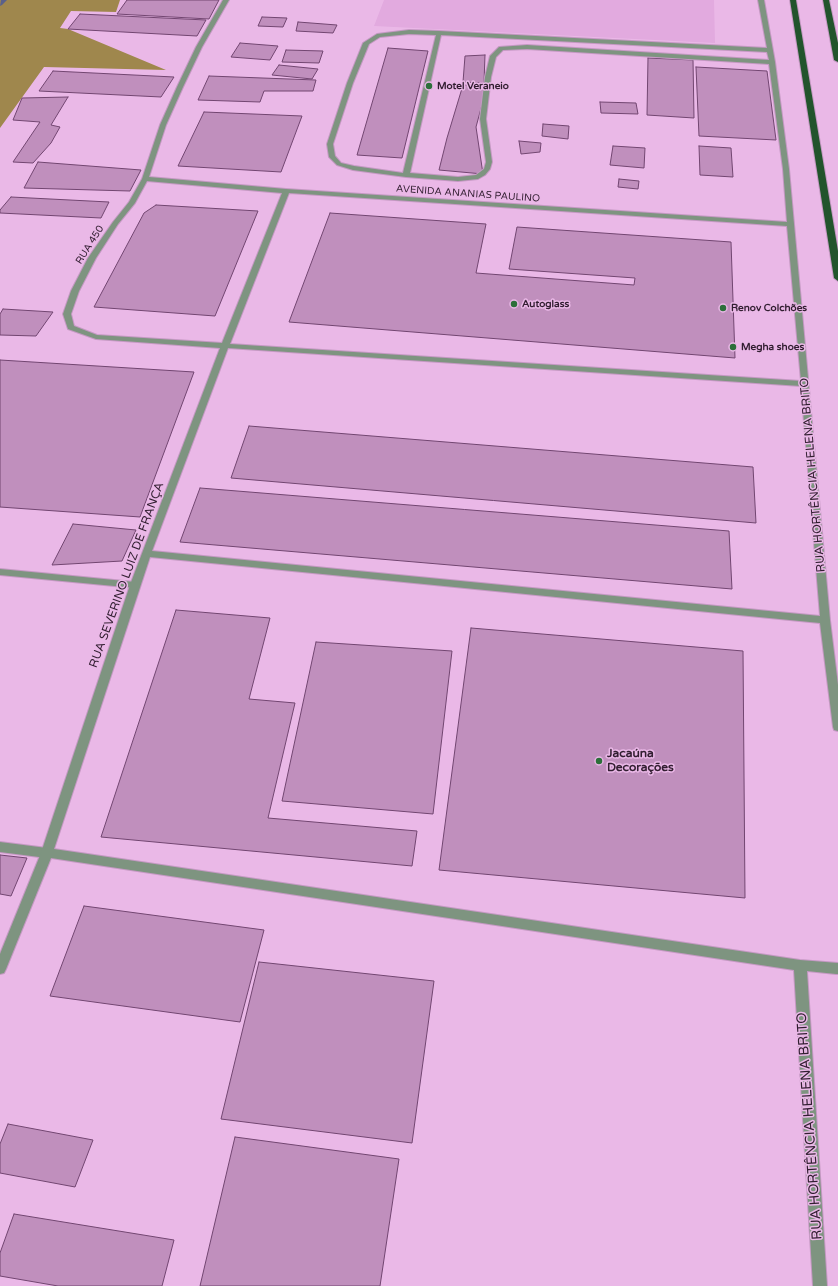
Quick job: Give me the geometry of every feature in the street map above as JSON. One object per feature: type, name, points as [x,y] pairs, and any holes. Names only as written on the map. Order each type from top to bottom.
[{"type":"highway","points":[[793,0],[838,278]]},
{"type":"highway","points":[[826,0],[838,60]]},
{"type":"street","name":"RUA 450","points":[[225,346],[96,337],[71,327],[67,314],[75,291],[92,258],[115,223],[132,202],[146,179],[163,125],[180,86],[226,0]]},
{"type":"street","name":"RUA HORTÊNCIA HELENA BRITO","points":[[761,0],[772,62],[786,169],[825,620],[838,727]]},
{"type":"street","points":[[770,50],[439,33],[391,33],[372,38],[366,43],[350,83],[330,144],[332,157],[339,164],[353,168],[406,175],[468,179],[478,177],[487,170],[489,162],[483,119],[488,77],[493,56],[501,48],[527,47],[772,62]]},
{"type":"street","points":[[406,175],[439,33]]},
{"type":"street","name":"AVENIDA ANANIAS PAULINO","points":[[146,179],[286,192],[790,224]]},
{"type":"street","name":"RUA SEVERINO LUIZ DE FRANÇA","points":[[0,969],[48,853],[134,585],[225,346],[286,192]]},
{"type":"street","points":[[225,346],[805,384]]},
{"type":"street","points":[[147,554],[825,620]]},
{"type":"street","points":[[0,572],[134,585]]},
{"type":"street","points":[[0,847],[800,965],[838,968]]},
{"type":"street","name":"RUA HORTÊNCIA HELENA BRITO","points":[[800,965],[820,1286]]},
{"type":"shaded area","points":[[0,0],[120,0],[116,12],[71,11],[60,28],[68,29],[166,70],[44,67],[0,128]]},
{"type":"shaded area","points":[[384,0],[714,0],[715,43],[374,26]]},
{"type":"building","points":[[127,0],[219,0],[209,19],[117,14]]},
{"type":"building","points":[[80,14],[206,20],[197,36],[68,29]]},
{"type":"building","points":[[262,17],[287,18],[283,27],[258,26]]},
{"type":"building","points":[[298,22],[337,25],[333,33],[296,31]]},
{"type":"building","points":[[240,43],[278,46],[270,60],[231,57]]},
{"type":"building","points":[[388,48],[428,51],[402,158],[357,155]]},
{"type":"building","points":[[286,50],[323,51],[319,63],[282,62]]},
{"type":"building","points":[[485,55],[484,83],[463,82],[465,56]]},
{"type":"building","points":[[648,58],[693,60],[694,118],[647,115]]},
{"type":"building","points":[[279,65],[318,69],[312,79],[272,75]]},
{"type":"building","points":[[696,67],[767,71],[776,140],[699,136]]},
{"type":"building","points":[[53,71],[174,77],[161,97],[39,91]]},
{"type":"building","points":[[209,76],[316,80],[313,91],[264,91],[260,102],[198,100]]},
{"type":"building","points":[[463,85],[487,86],[476,127],[483,174],[439,170]]},
{"type":"building","points":[[68,97],[51,125],[60,127],[51,143],[33,163],[13,162],[40,122],[13,120],[22,98]]},
{"type":"building","points":[[600,102],[636,103],[638,114],[601,113]]},
{"type":"building","points":[[204,112],[302,116],[281,172],[178,166]]},
{"type":"building","points":[[543,124],[569,126],[568,139],[542,136]]},
{"type":"building","points":[[519,141],[541,143],[540,152],[521,154]]},
{"type":"building","points":[[613,146],[645,148],[644,168],[610,165]]},
{"type":"building","points":[[699,146],[731,148],[733,177],[700,175]]},
{"type":"building","points":[[38,162],[141,170],[130,191],[24,188]]},
{"type":"building","points":[[619,179],[639,181],[638,189],[618,187]]},
{"type":"building","points":[[11,197],[109,202],[101,218],[0,213],[0,210]]},
{"type":"building","points":[[156,205],[258,211],[215,316],[94,307],[144,213]]},
{"type":"building","name":"Autoglass","points":[[330,213],[486,224],[476,273],[634,285],[635,278],[509,269],[517,227],[731,242],[735,358],[289,322]]},
{"type":"building","points":[[3,309],[53,312],[36,336],[0,335],[0,314]]},
{"type":"building","points":[[0,360],[194,372],[140,517],[0,507]]},
{"type":"building","points":[[249,426],[753,467],[756,523],[231,478]]},
{"type":"building","points":[[200,488],[729,531],[732,589],[180,542]]},
{"type":"building","points":[[73,524],[136,530],[122,561],[52,565]]},
{"type":"building","points":[[176,610],[270,618],[249,699],[295,703],[268,818],[417,831],[412,866],[101,837]]},
{"type":"building","name":"Jacaúna Decorações","points":[[471,628],[743,651],[745,898],[439,870]]},
{"type":"building","points":[[316,642],[452,651],[433,814],[282,801]]},
{"type":"building","points":[[0,855],[27,858],[11,896],[0,894]]},
{"type":"building","points":[[84,906],[264,930],[240,1022],[50,996]]},
{"type":"building","points":[[259,962],[434,981],[412,1143],[221,1119]]},
{"type":"building","points":[[8,1124],[93,1140],[75,1187],[0,1173],[0,1144]]},
{"type":"building","points":[[235,1137],[399,1159],[380,1286],[200,1286]]},
{"type":"building","points":[[14,1214],[174,1240],[162,1286],[58,1286],[0,1276],[0,1253]]},
{"type":"waterway","points":[[0,4],[4,0]]},
{"type":"place","name":"Motel Veraneio","points":[[429,86]]},
{"type":"place","name":"Autoglass","points":[[514,304]]},
{"type":"place","name":"Renov Colchões","points":[[723,308]]},
{"type":"place","name":"Megha shoes","points":[[733,347]]},
{"type":"place","name":"Jacaúna Decorações","points":[[599,761]]}]
